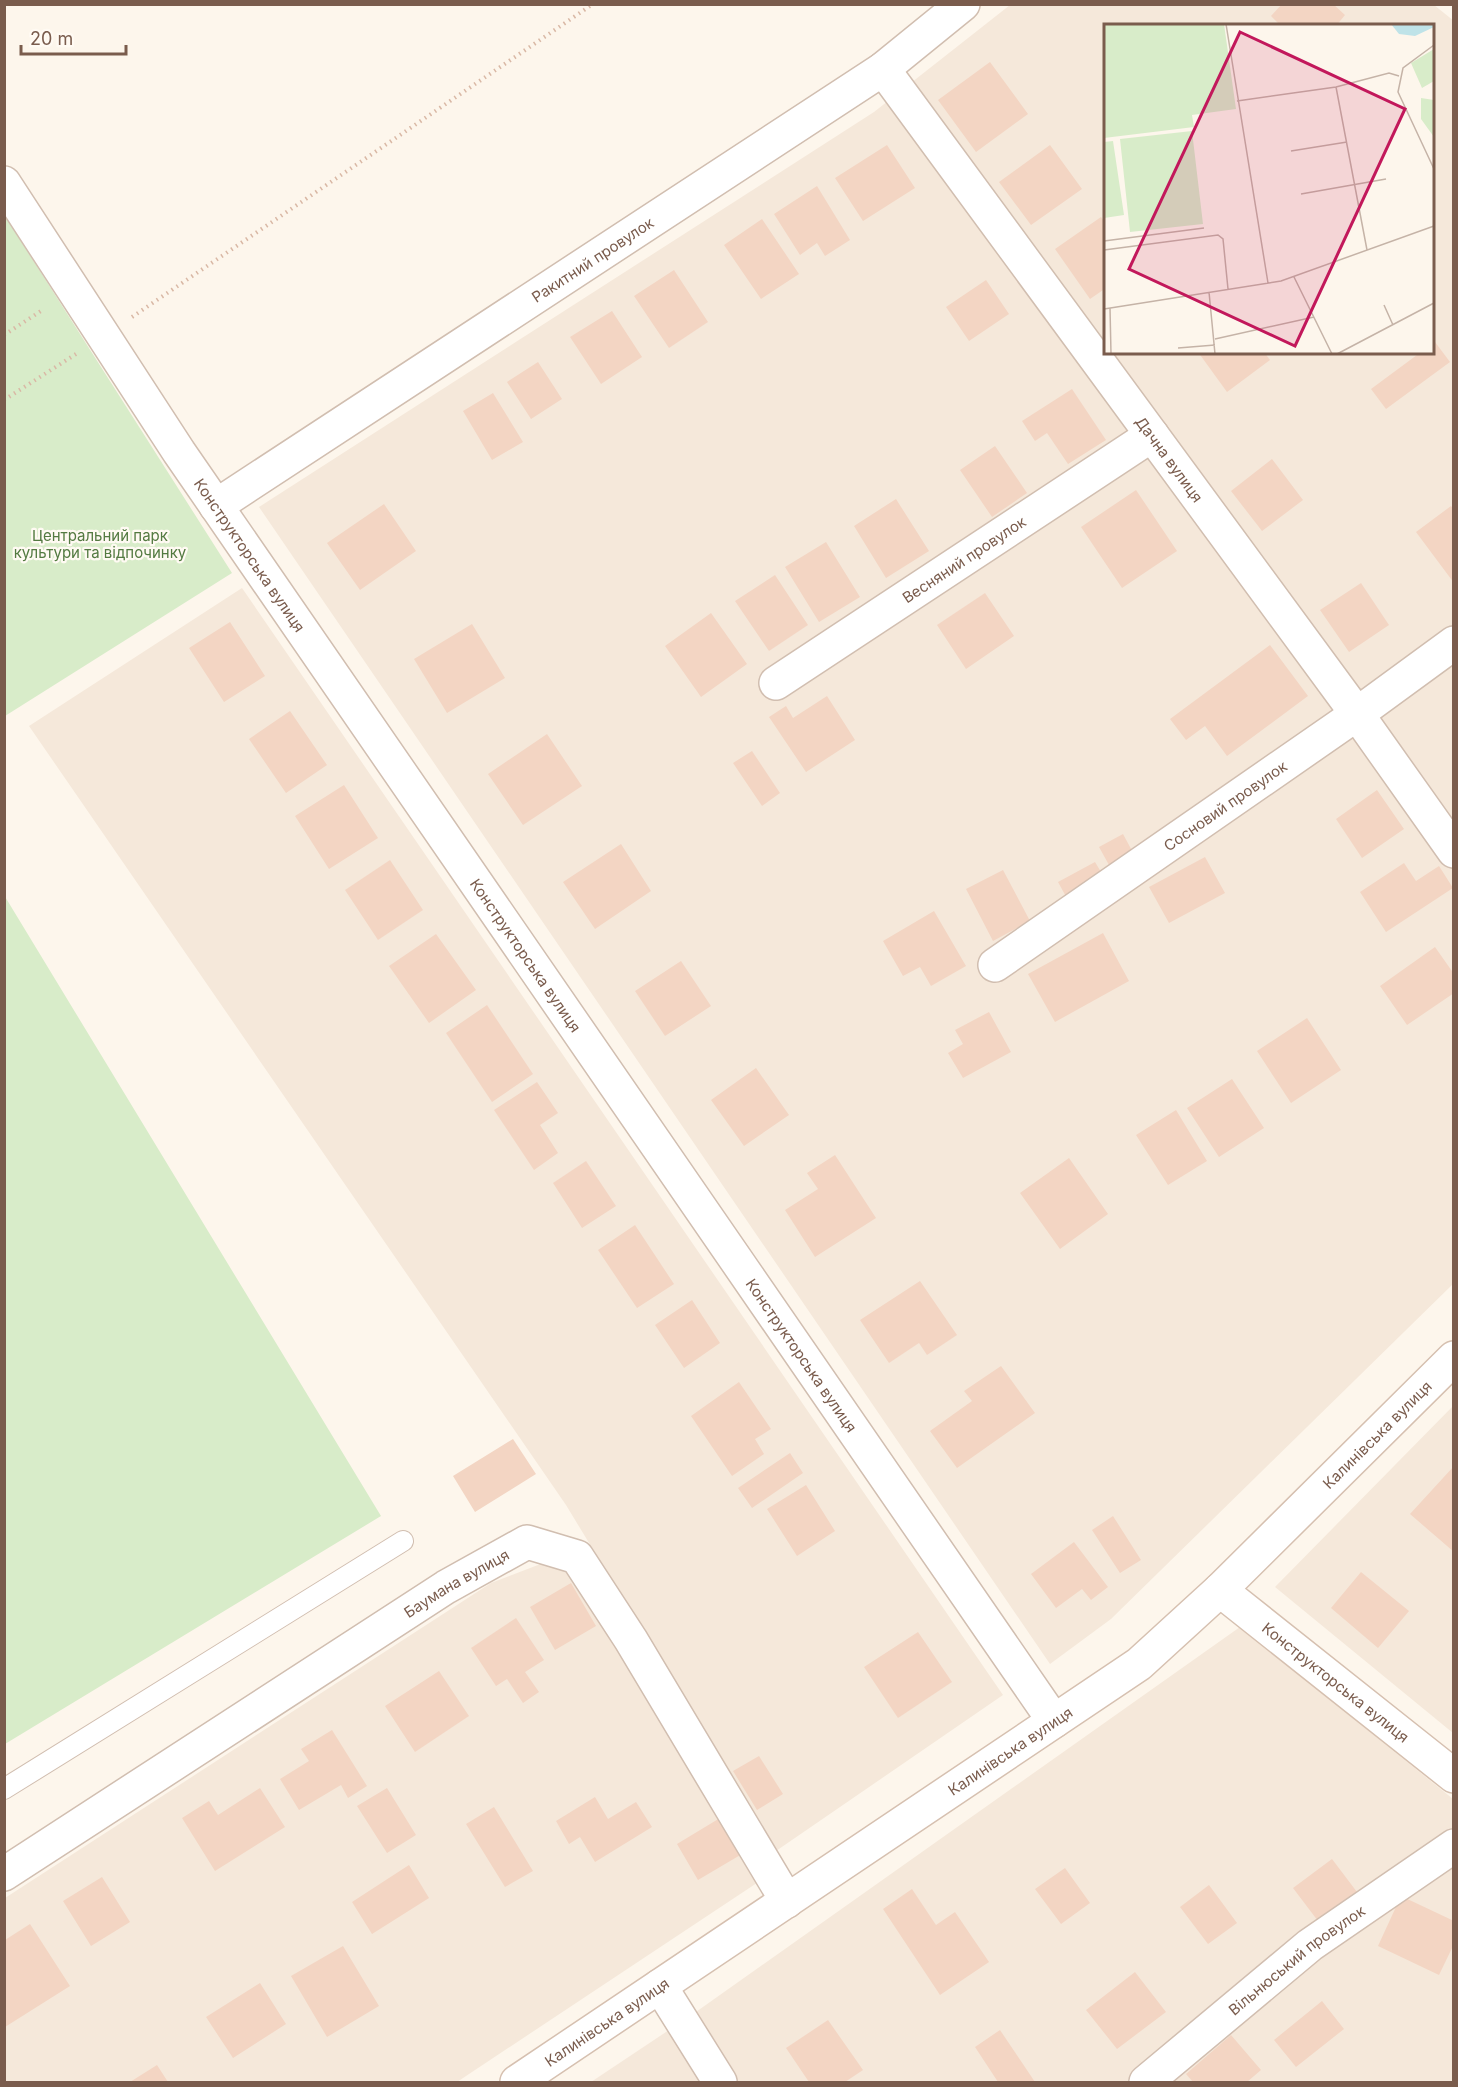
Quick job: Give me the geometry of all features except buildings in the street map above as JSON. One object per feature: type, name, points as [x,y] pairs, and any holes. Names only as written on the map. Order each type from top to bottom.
[{"type":"street","name":"Ракитний провулок","points":[[216,506],[883,69],[963,4]]},
{"type":"street","name":"Дачна вулиця","points":[[883,69],[1357,714],[1454,852]]},
{"type":"street","name":"Конструкторська вулиця","points":[[4,183],[216,506],[1054,1721]]},
{"type":"street","name":"Весняний провулок","points":[[776,683],[1152,435]]},
{"type":"street","name":"Сосновий провулок","points":[[995,965],[1357,714],[1454,643]]},
{"type":"street","name":"Калинівська вулиця","points":[[516,2082],[1139,1664],[1220,1590],[1454,1358]]},
{"type":"street","name":"Баумана вулиця","points":[[4,1874],[446,1587],[527,1542],[577,1557],[631,1640],[787,1901]]},
{"type":"street","name":"Конструкторська вулиця","points":[[1220,1590],[1454,1776]]},
{"type":"street","name":"Вільнюський провулок","points":[[1146,2082],[1310,1945],[1454,1846]]},
{"type":"street","points":[[660,1986],[720,2082]]},
{"type":"lane","points":[[4,1789],[403,1541]]},
{"type":"path","points":[[4,400],[104,336],[593,4]]},
{"type":"path","points":[[4,335],[74,289]]},
{"type":"shaded area","points":[[1010,5],[1434,5],[1454,21],[1453,1284],[1111,1619],[1050,1664],[259,507],[874,112]]},
{"type":"shaded area","points":[[242,588],[1003,1695],[776,1851],[566,1505],[29,726]]},
{"type":"shaded area","points":[[1453,1406],[1453,1733],[1275,1587]]},
{"type":"shaded area","points":[[551,1560],[580,1573],[766,1877],[457,2082],[5,2082],[5,1898],[491,1583]]},
{"type":"shaded area","points":[[1240,1627],[1453,1799],[1453,2082],[726,2082],[686,2019]]},
{"type":"shaded area","points":[[672,2028],[706,2082],[591,2082]]},
{"type":"green space","name":"Центральний парк культури та відпочинку","points":[[5,216],[232,573],[4,716]]},
{"type":"green space","points":[[4,895],[381,1516],[5,1744],[4,1744]]}]
